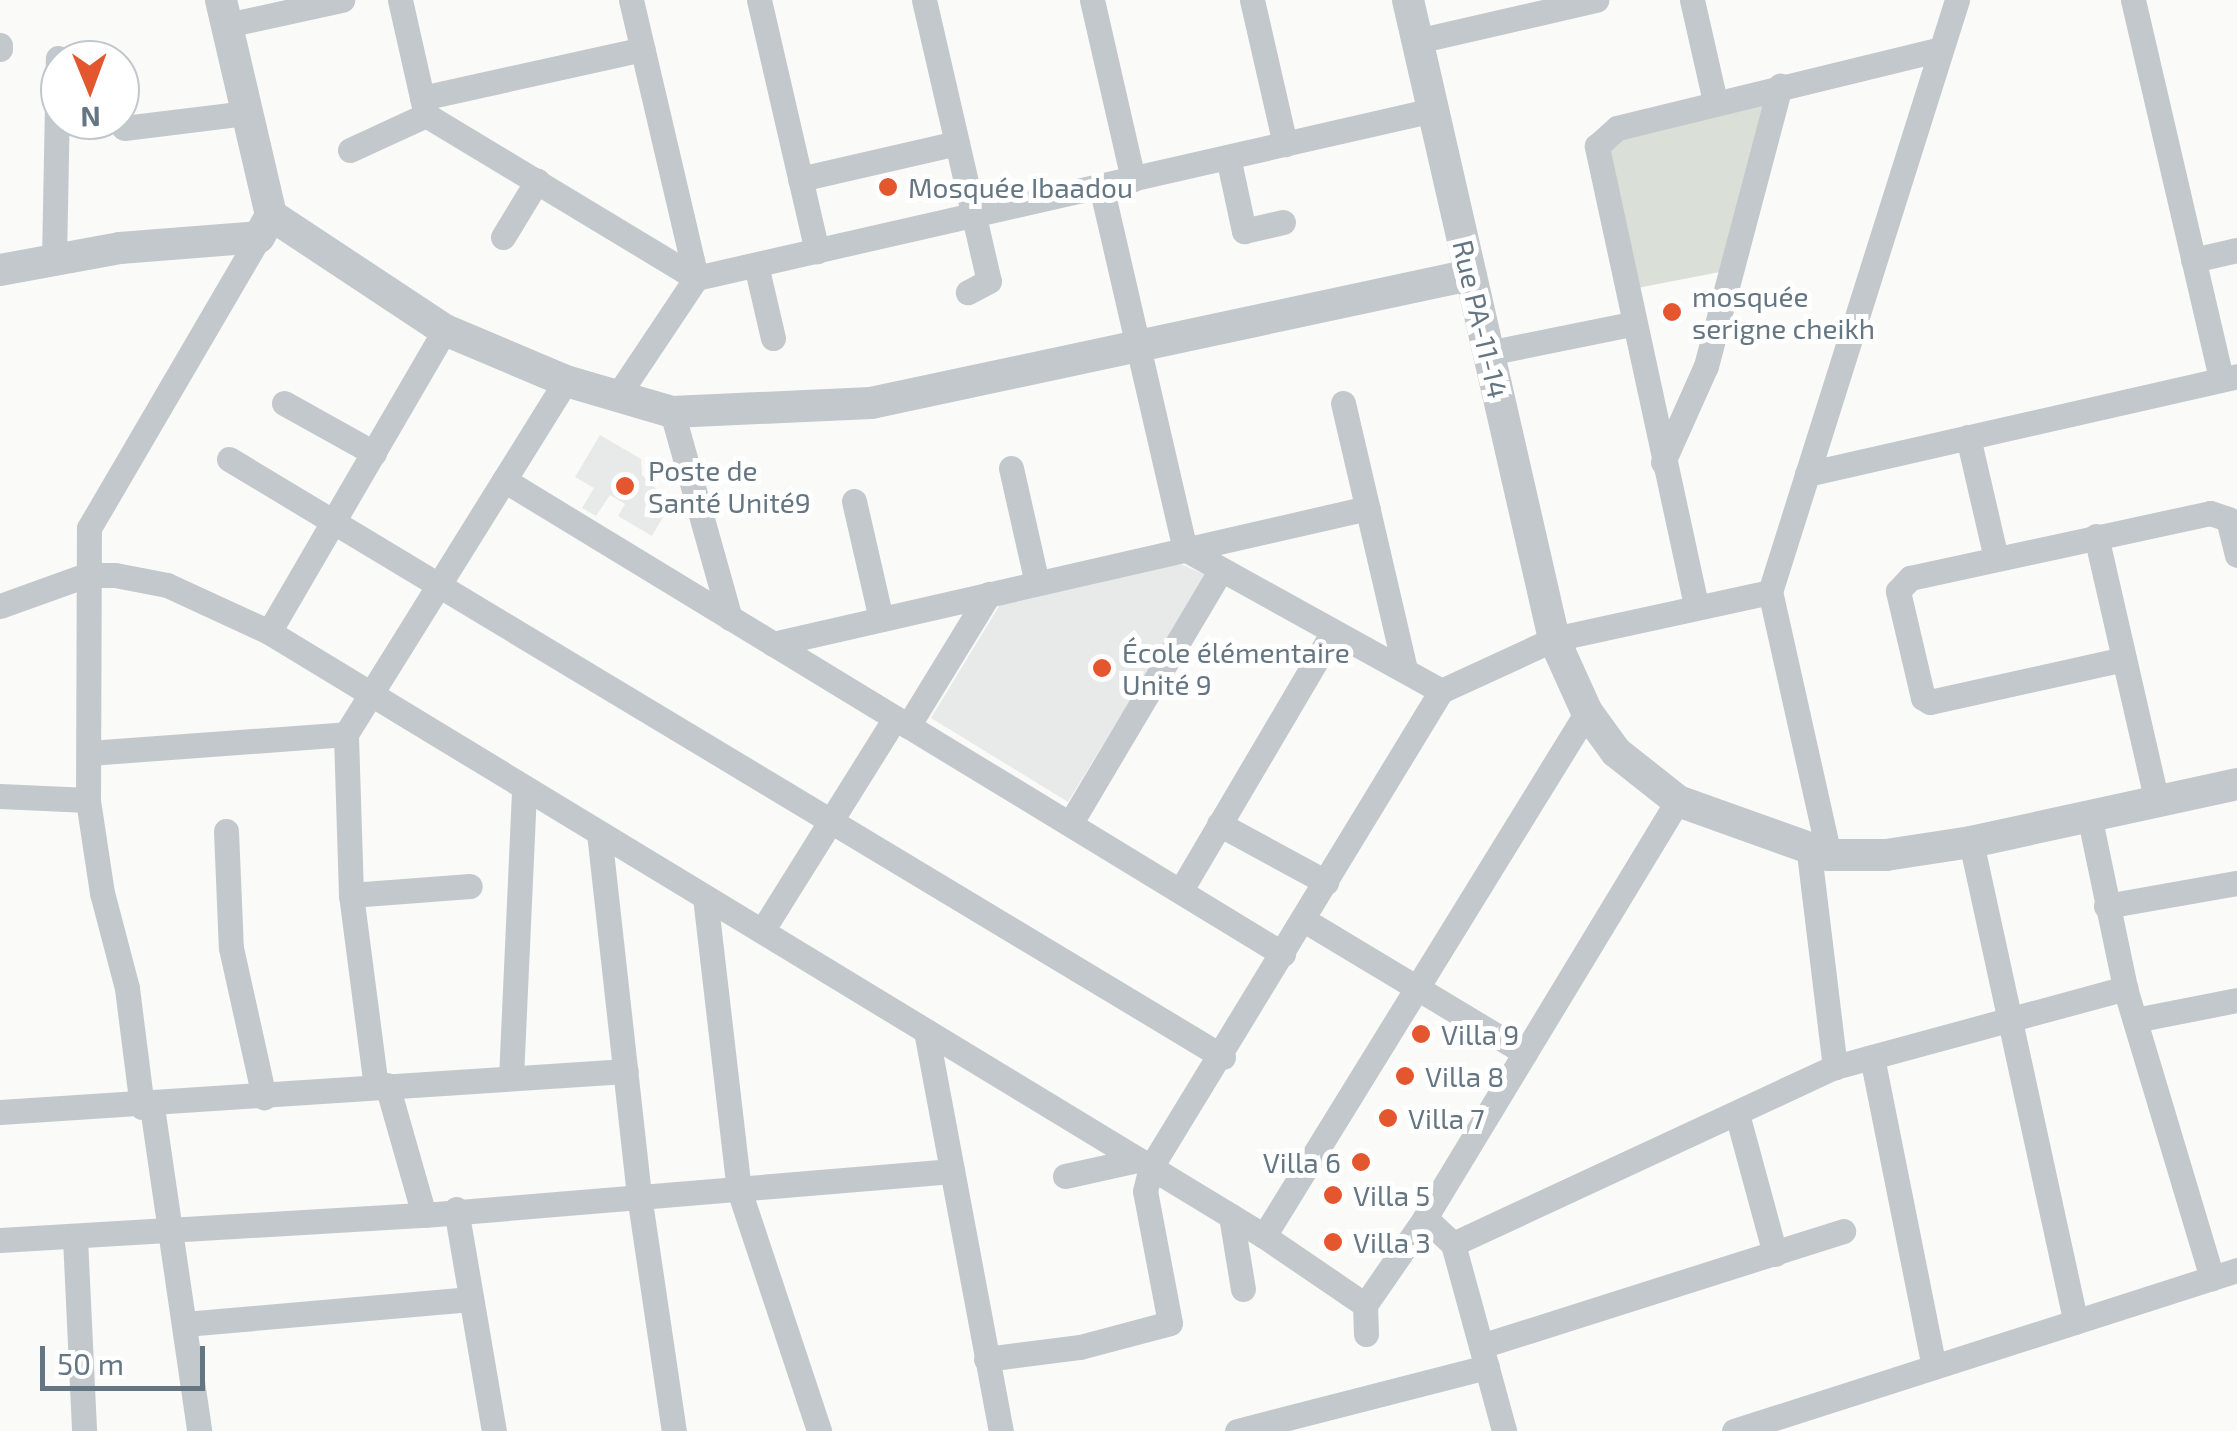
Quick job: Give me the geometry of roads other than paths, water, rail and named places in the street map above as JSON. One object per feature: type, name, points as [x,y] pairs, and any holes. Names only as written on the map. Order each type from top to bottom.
[{"type":"street","points":[[199,1431],[173,1230],[146,1107],[127,988],[102,893],[88,800],[86,575],[92,518],[265,226],[247,113],[224,13],[342,0]]},
{"type":"street","points":[[400,0],[424,106],[696,278]]},
{"type":"street","points":[[632,0],[696,278]]},
{"type":"street","points":[[758,0],[816,251]]},
{"type":"street","points":[[924,0],[989,281],[968,292]]},
{"type":"street","points":[[1092,0],[1133,178]]},
{"type":"street","points":[[1252,0],[1285,144]]},
{"type":"street","name":"Rue PA-11-14","points":[[1408,0],[1554,639],[1587,712],[1616,752],[1678,801],[1819,854]]},
{"type":"street","points":[[1417,41],[1554,5],[1596,0]]},
{"type":"street","points":[[1692,0],[1715,101]]},
{"type":"street","points":[[1836,1067],[1819,854],[1770,592],[1957,0]]},
{"type":"street","points":[[1807,474],[2229,378],[2193,260],[2141,2]]},
{"type":"street","points":[[1696,604],[1631,324],[1597,146],[1617,128],[1942,48]]},
{"type":"street","points":[[350,150],[424,106],[643,49]]},
{"type":"street","points":[[1664,462],[1706,366],[1780,86]]},
{"type":"street","points":[[616,398],[696,278],[1432,110]]},
{"type":"street","points":[[140,126],[247,113]]},
{"type":"street","points":[[54,260],[56,140]]},
{"type":"street","points":[[800,179],[957,143]]},
{"type":"street","points":[[1228,157],[1244,232],[1283,222]]},
{"type":"street","points":[[503,237],[537,181]]},
{"type":"street","points":[[1102,186],[1186,550],[1441,691]]},
{"type":"street","points":[[0,270],[265,226],[446,330],[566,381],[672,412],[871,403],[1139,349],[1470,275]]},
{"type":"street","points":[[2193,260],[2237,250]]},
{"type":"street","points":[[756,264],[773,338]]},
{"type":"street","points":[[1488,353],[1631,324]]},
{"type":"street","points":[[269,632],[446,330]]},
{"type":"street","points":[[424,1215],[382,1086],[351,895],[346,734],[566,381]]},
{"type":"street","points":[[284,403],[374,452]]},
{"type":"street","points":[[1343,403],[1405,670]]},
{"type":"street","points":[[672,412],[730,618]]},
{"type":"street","points":[[1968,437],[1996,558]]},
{"type":"street","points":[[229,459],[1222,1057]]},
{"type":"street","points":[[1011,468],[1038,583]]},
{"type":"street","points":[[504,480],[1283,954]]},
{"type":"street","points":[[854,501],[881,619]]},
{"type":"street","points":[[773,644],[1368,508]]},
{"type":"street","points":[[2124,659],[1937,702],[1923,698],[1902,584],[1996,558],[2210,513],[2228,519],[2237,555]]},
{"type":"street","points":[[2096,536],[2157,802]]},
{"type":"street","points":[[1070,824],[1221,570]]},
{"type":"street","points":[[0,606],[86,575],[167,585],[269,632],[1264,1236],[1365,1306]]},
{"type":"street","points":[[986,1359],[1080,1347],[1170,1323],[1145,1191],[1144,1164],[1222,1057],[1441,691],[1554,639],[1696,604],[1770,592]]},
{"type":"street","points":[[762,931],[830,821],[989,594]]},
{"type":"street","points":[[1181,890],[1333,632]]},
{"type":"street","points":[[1264,1236],[1587,712]]},
{"type":"street","points":[[89,753],[346,734]]},
{"type":"street","points":[[1819,854],[1886,855],[1972,842],[2237,784]]},
{"type":"street","points":[[511,1078],[524,787]]},
{"type":"street","points":[[0,796],[88,800]]},
{"type":"street","points":[[1366,1334],[1365,1306],[1425,1218],[1678,801]]},
{"type":"street","points":[[1734,1431],[2225,1274],[2125,988],[2089,815]]},
{"type":"street","points":[[1219,824],[1326,882]]},
{"type":"street","points":[[226,831],[231,948],[264,1096]]},
{"type":"street","points":[[599,832],[639,1195],[674,1431]]},
{"type":"street","points":[[1972,842],[2076,1322]]},
{"type":"street","points":[[2106,906],[2237,883]]},
{"type":"street","points":[[351,895],[470,886]]},
{"type":"street","points":[[705,897],[739,1190],[819,1431]]},
{"type":"street","points":[[1304,920],[1525,1053]]},
{"type":"street","points":[[1454,1244],[1836,1067],[2125,988]]},
{"type":"street","points":[[2135,1020],[2237,1000]]},
{"type":"street","points":[[926,1031],[1002,1431]]},
{"type":"street","points":[[1872,1057],[1934,1367]]},
{"type":"street","points":[[0,1112],[146,1107],[382,1086],[626,1071]]},
{"type":"street","points":[[1738,1114],[1775,1254]]},
{"type":"street","points":[[1065,1176],[1144,1164]]},
{"type":"street","points":[[0,1240],[424,1215],[456,1209],[952,1171]]},
{"type":"street","points":[[456,1209],[494,1431]]},
{"type":"street","points":[[1231,1216],[1244,1289]]},
{"type":"street","points":[[1425,1218],[1454,1244],[1504,1431]]},
{"type":"street","points":[[1237,1431],[1484,1356],[1843,1231]]},
{"type":"street","points":[[76,1238],[84,1431]]},
{"type":"street","points":[[186,1324],[471,1299]]},
{"type":"place","name":"Mosquée Ibaadou","points":[[888,187]]},
{"type":"place","name":"mosquée serigne cheikh","points":[[1672,312]]},
{"type":"place","name":"Poste de Santé Unité9","points":[[625,486]]},
{"type":"place","name":"École élémentaire Unité 9","points":[[1102,668]]},
{"type":"place","name":"Villa 9","points":[[1421,1034]]},
{"type":"place","name":"Villa 8","points":[[1405,1076]]},
{"type":"place","name":"Villa 7","points":[[1388,1118]]},
{"type":"place","name":"Villa 6","points":[[1361,1162]]},
{"type":"place","name":"Villa 5","points":[[1333,1195]]},
{"type":"place","name":"Villa 3","points":[[1333,1242]]}]
